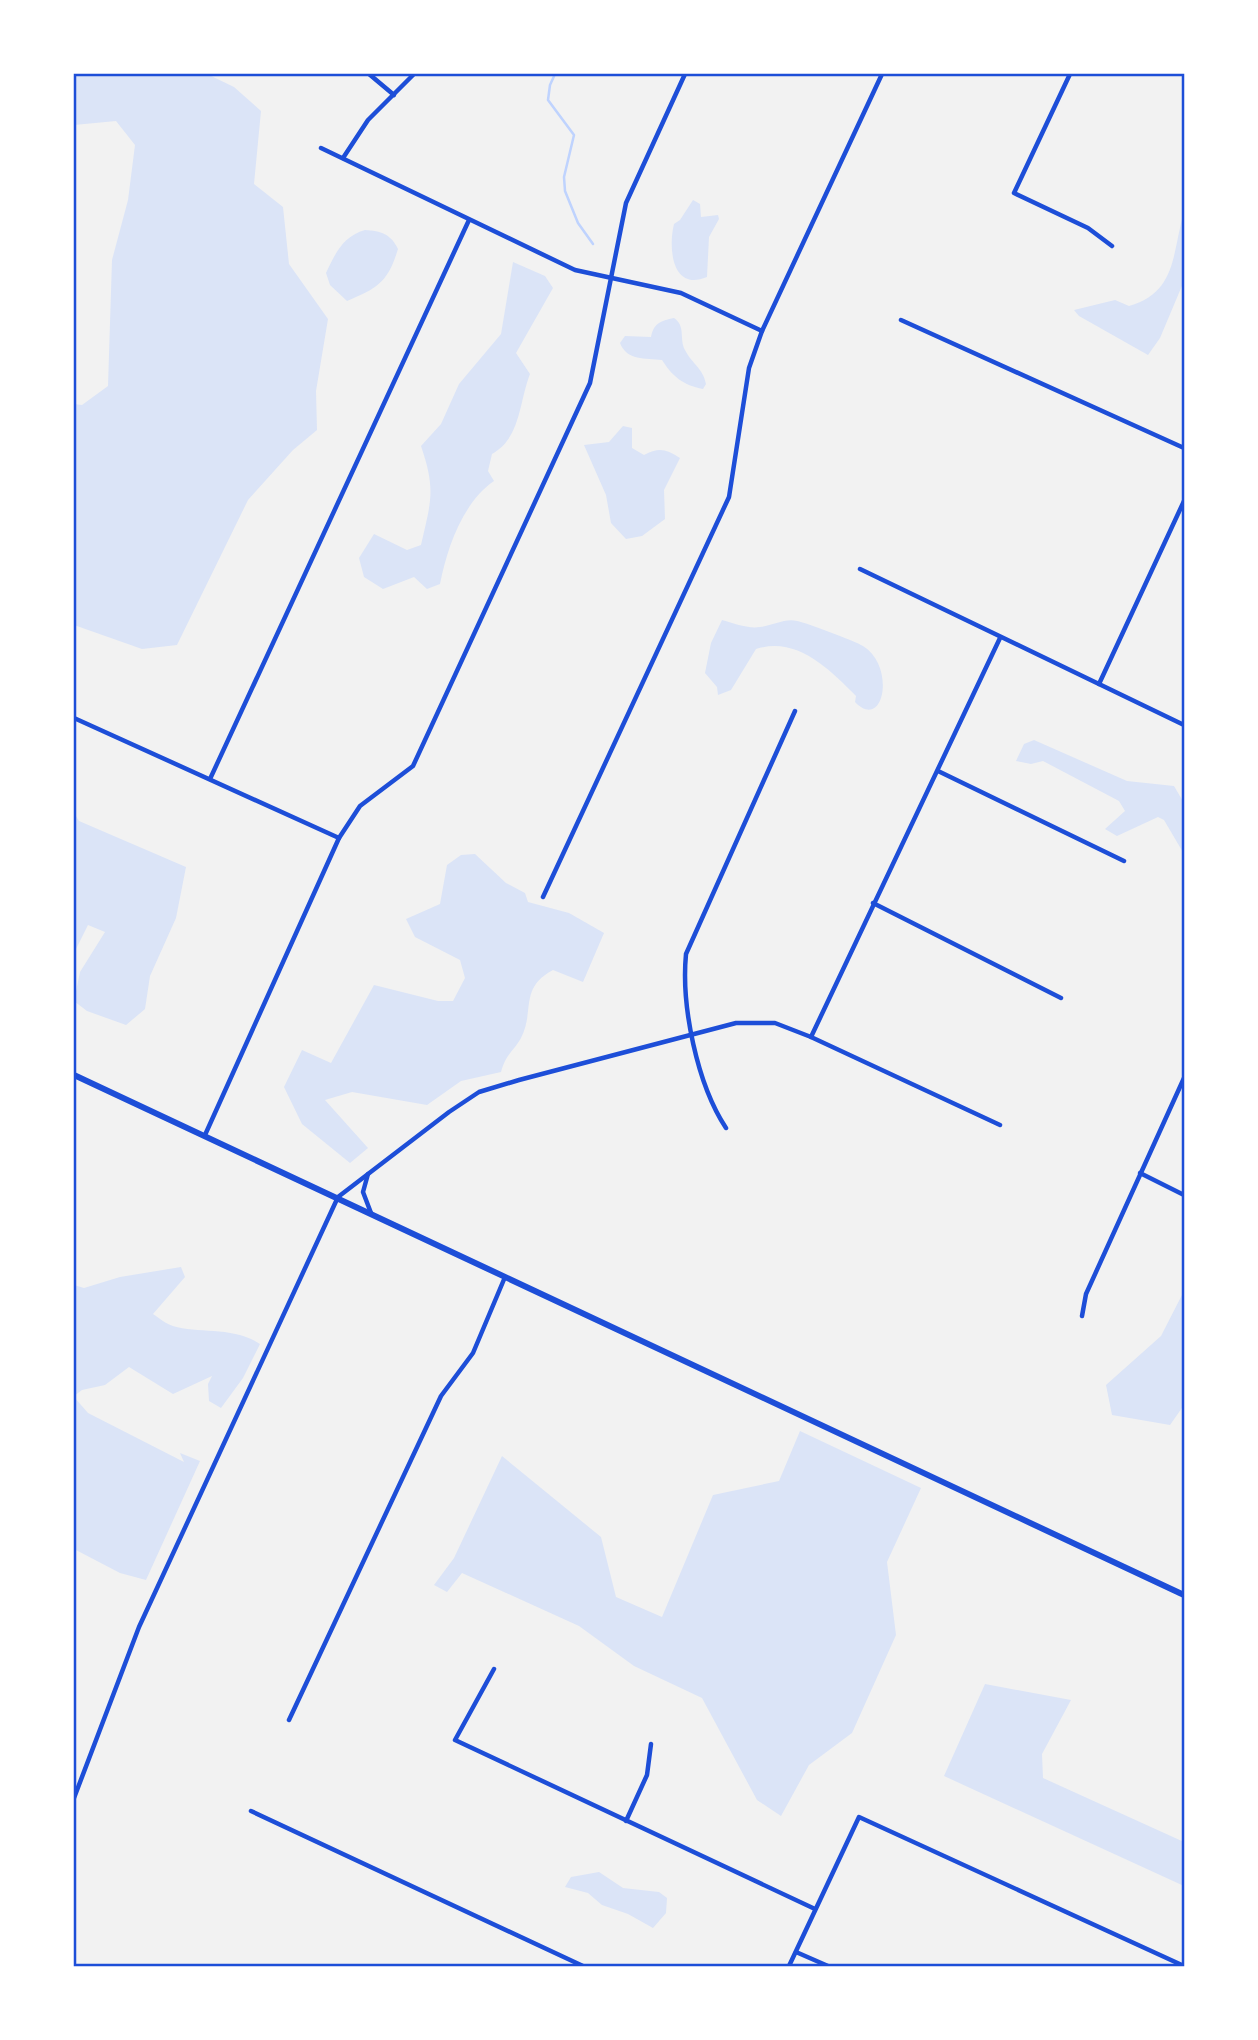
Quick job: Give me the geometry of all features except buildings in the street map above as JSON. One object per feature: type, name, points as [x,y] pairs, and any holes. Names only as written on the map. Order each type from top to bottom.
[{"type":"street","points":[[369,74],[394,95]]},
{"type":"street","points":[[343,158],[368,120],[414,74]]},
{"type":"street","points":[[205,1135],[339,838],[360,806],[413,766],[590,383],[626,203],[685,74]]},
{"type":"street","points":[[542,897],[729,497],[749,368],[762,331],[882,74]]},
{"type":"street","points":[[1070,74],[1014,193],[1088,228],[1112,246]]},
{"type":"street","points":[[321,148],[575,270],[681,293],[762,331]]},
{"type":"street","points":[[210,779],[469,220]]},
{"type":"street","points":[[901,320],[1185,448]]},
{"type":"street","points":[[1099,684],[1185,501]]},
{"type":"street","points":[[860,569],[1185,725]]},
{"type":"street","points":[[811,1037],[1000,638]]},
{"type":"street","points":[[726,1128],[715,1112],[692,1035],[683,985],[686,954],[795,711]]},
{"type":"street","points":[[74,719],[339,838]]},
{"type":"street","points":[[938,771],[1124,861]]},
{"type":"street","points":[[873,903],[1061,998]]},
{"type":"street","points":[[74,1798],[139,1627],[338,1197],[368,1173],[479,1093],[736,1023],[775,1023],[811,1037],[1000,1125]]},
{"type":"street","points":[[74,1075],[1185,1595]]},
{"type":"street","points":[[1082,1316],[1086,1294],[1185,1078]]},
{"type":"street","points":[[368,1173],[363,1192],[372,1213]]},
{"type":"street","points":[[1140,1173],[1185,1195]]},
{"type":"street","points":[[289,1720],[441,1396],[472,1353],[505,1277]]},
{"type":"street","points":[[494,1669],[456,1740],[816,1909]]},
{"type":"street","points":[[626,1821],[647,1776],[651,1744]]},
{"type":"street","points":[[251,1811],[583,1966]]},
{"type":"street","points":[[789,1966],[859,1817],[1185,1966]]},
{"type":"street","points":[[796,1952],[828,1966]]},
{"type":"shaded area","points":[[74,74],[207,74],[234,87],[261,111],[254,184],[283,207],[289,264],[328,319],[316,391],[317,430],[293,450],[248,500],[177,645],[142,649],[74,625],[74,404],[82,405],[108,386],[112,260],[128,200],[135,145],[116,121],[74,125]]},
{"type":"shaded area","points":[[693,200],[700,204],[701,217],[718,215],[719,219],[709,237],[707,277],[695,280],[680,273],[675,265],[672,245],[674,224],[680,220]]},
{"type":"shaded area","points":[[1184,212],[1184,281],[1160,338],[1148,355],[1079,316],[1074,310],[1115,300],[1129,306],[1145,300],[1157,291],[1170,268]]},
{"type":"shaded area","points":[[365,230],[385,234],[398,249],[386,277],[374,288],[347,301],[330,285],[326,273],[345,241]]},
{"type":"shaded area","points":[[513,262],[545,276],[553,288],[516,353],[530,374],[514,429],[502,447],[492,454],[488,471],[494,481],[473,501],[465,513],[452,541],[440,584],[427,589],[414,577],[383,589],[364,577],[359,558],[374,534],[407,550],[421,545],[430,485],[421,446],[441,424],[459,384],[501,334]]},
{"type":"shaded area","points":[[674,318],[680,325],[685,350],[705,379],[703,389],[679,379],[662,360],[632,356],[620,343],[625,336],[651,337],[658,323]]},
{"type":"shaded area","points":[[623,426],[632,428],[632,448],[644,455],[662,450],[680,458],[664,490],[665,519],[642,536],[626,539],[611,523],[606,495],[584,445],[609,442]]},
{"type":"shaded area","points":[[722,620],[755,627],[797,621],[863,646],[873,655],[880,667],[883,680],[879,703],[873,709],[865,709],[855,702],[856,696],[823,666],[799,651],[771,646],[756,649],[731,690],[718,695],[717,687],[705,673],[711,643]]},
{"type":"shaded area","points":[[1034,740],[1127,781],[1174,786],[1184,803],[1184,854],[1164,820],[1158,817],[1117,836],[1105,829],[1125,811],[1119,801],[1043,761],[1031,764],[1016,761],[1024,744]]},
{"type":"shaded area","points":[[74,813],[79,821],[186,867],[176,918],[150,976],[145,1009],[126,1025],[87,1011],[74,1001],[80,972],[105,932],[88,925],[74,953]]},
{"type":"shaded area","points":[[475,854],[506,883],[525,893],[528,902],[569,913],[604,933],[583,982],[553,970],[536,984],[525,1028],[501,1072],[461,1081],[427,1105],[352,1092],[325,1100],[368,1148],[350,1163],[302,1124],[284,1087],[302,1050],[331,1063],[374,985],[438,1001],[453,1001],[465,978],[460,960],[415,937],[406,919],[440,904],[447,865],[461,855]]},
{"type":"shaded area","points":[[181,1267],[185,1277],[153,1314],[173,1326],[239,1335],[260,1344],[243,1378],[221,1408],[209,1401],[208,1384],[212,1376],[173,1394],[129,1367],[105,1385],[82,1390],[74,1396],[74,1285],[84,1288],[120,1277]]},
{"type":"shaded area","points":[[1184,1291],[1184,1405],[1170,1425],[1112,1415],[1106,1385],[1161,1336]]},
{"type":"shaded area","points":[[74,1397],[88,1413],[184,1462],[180,1453],[200,1461],[146,1580],[120,1573],[74,1549]]},
{"type":"shaded area","points":[[800,1431],[921,1488],[887,1562],[896,1635],[852,1733],[809,1765],[781,1816],[757,1800],[702,1698],[634,1666],[579,1626],[462,1573],[447,1592],[434,1585],[454,1558],[502,1456],[601,1537],[616,1597],[662,1617],[713,1495],[779,1481]]},
{"type":"shaded area","points":[[985,1684],[1071,1700],[1042,1754],[1043,1778],[1184,1842],[1184,1886],[944,1776]]},
{"type":"shaded area","points":[[599,1872],[623,1888],[659,1892],[667,1898],[666,1913],[653,1928],[628,1914],[602,1905],[588,1893],[565,1887],[571,1877]]},
{"type":"waterway","points":[[555,74],[548,100],[574,135],[564,177],[565,191],[578,223],[593,244]]}]
